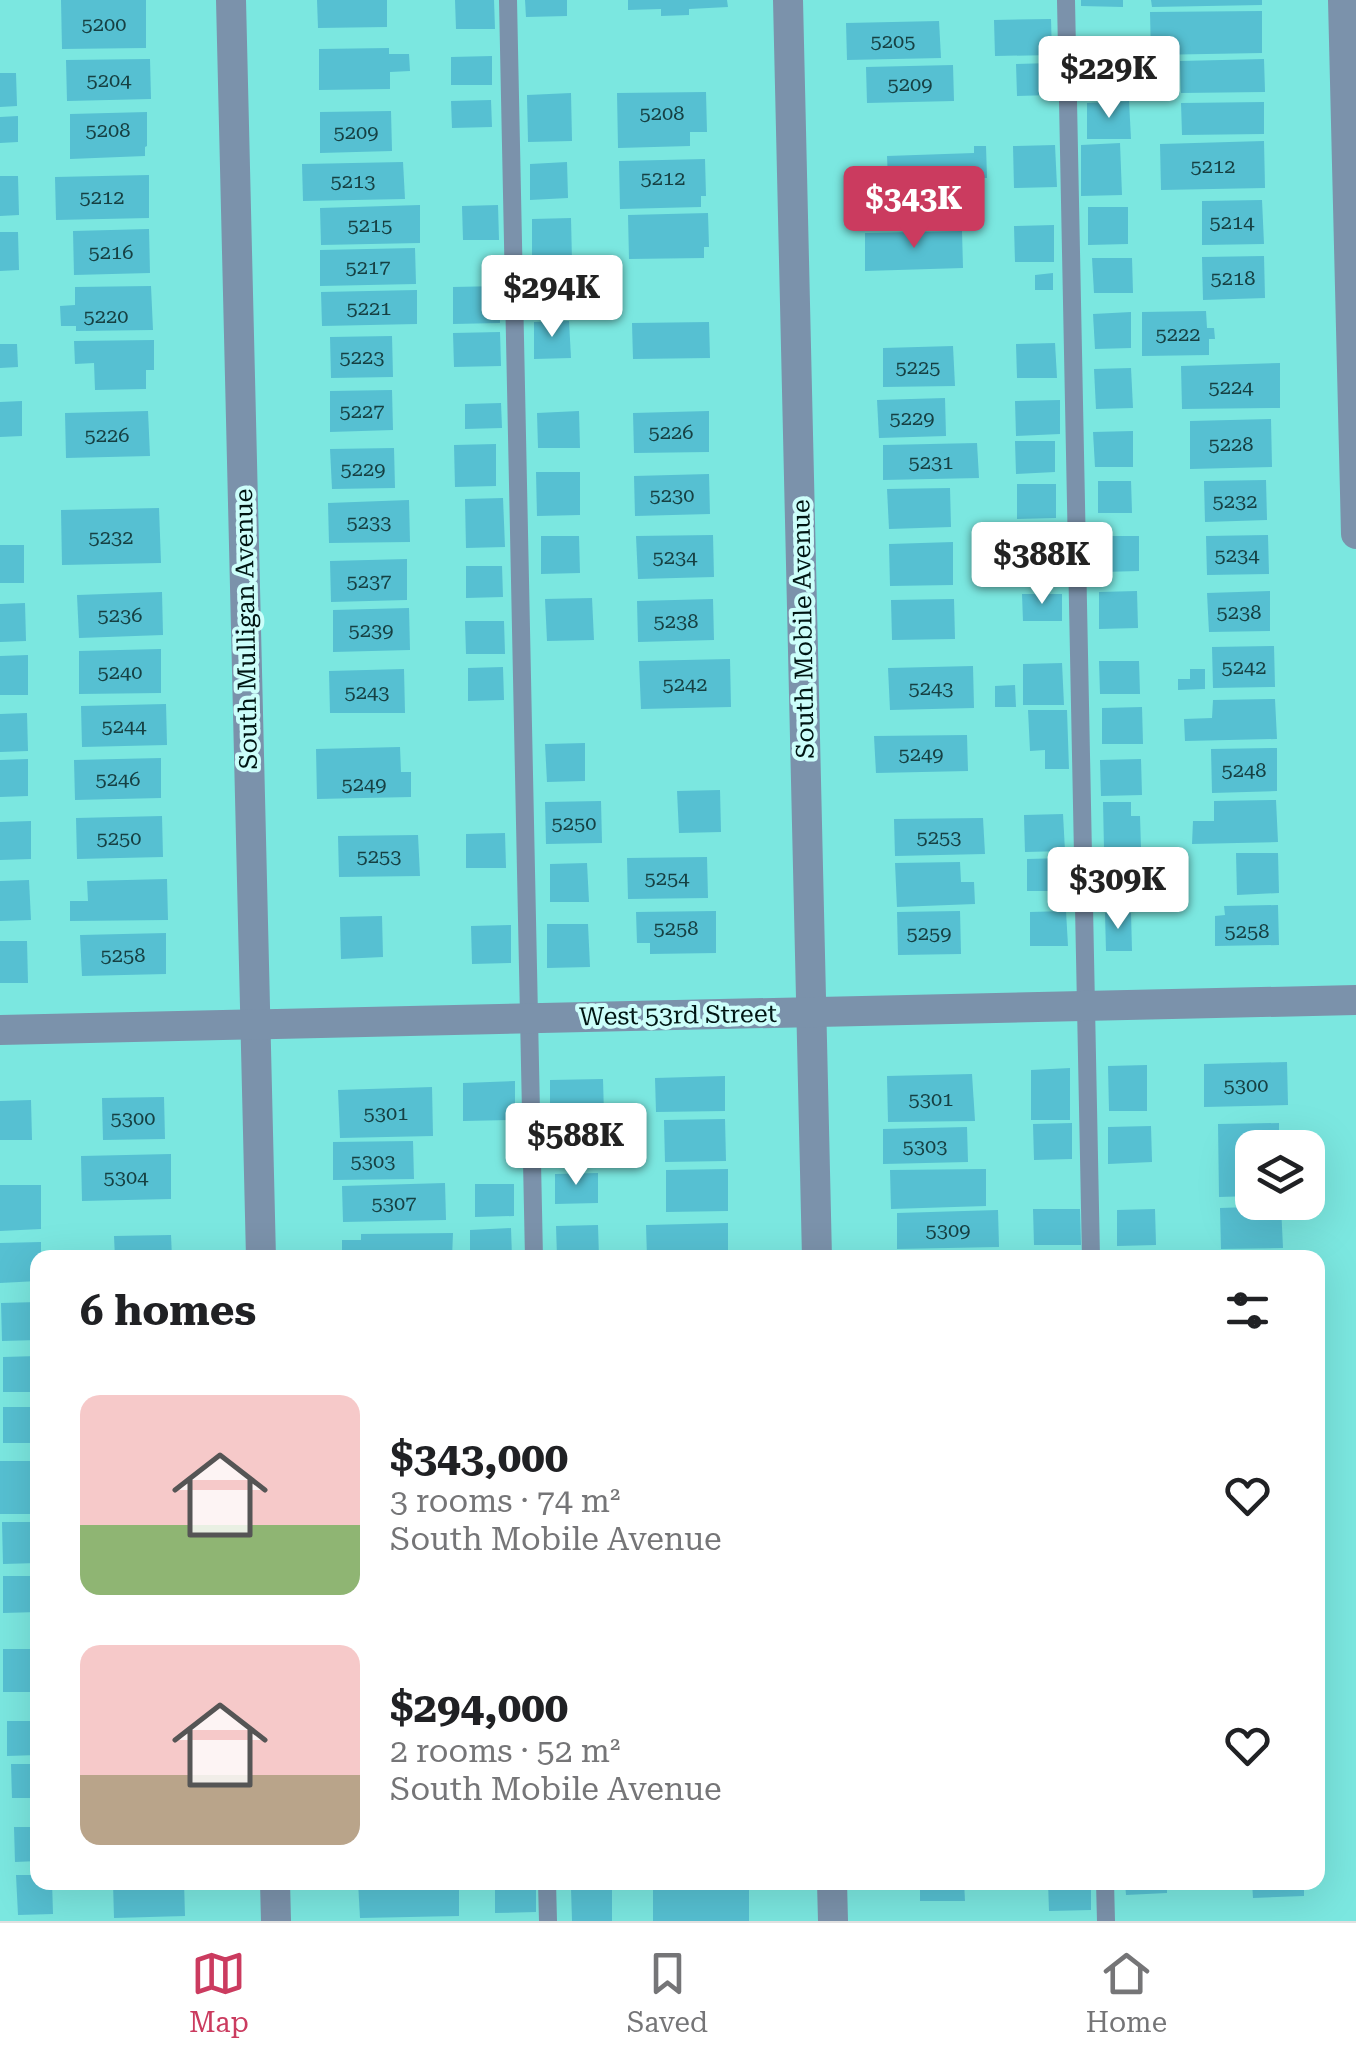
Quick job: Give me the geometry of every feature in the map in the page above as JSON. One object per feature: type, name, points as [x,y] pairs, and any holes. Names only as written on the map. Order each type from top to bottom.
[{"type":"street","name":"South Mulligan Avenue","points":[[232,0],[260,1250]]},
{"type":"street","name":"South Mobile Avenue","points":[[788,0],[818,1250]]},
{"type":"street","points":[[1344,0],[1356,534]]},
{"type":"street","name":"West 53rd Street","points":[[0,1030],[1356,1000]]},
{"type":"street","points":[[275,1890],[276,1921]]},
{"type":"street","points":[[832,1890],[833,1921]]},
{"type":"lane","points":[[508,0],[534,1250]]},
{"type":"lane","points":[[1066,0],[1091,1250]]},
{"type":"lane","points":[[548,1890],[548,1921]]},
{"type":"lane","points":[[1105,1890],[1106,1921]]},
{"type":"building","points":[[61,0],[146,0],[146,48],[62,49]]},
{"type":"building","points":[[317,0],[387,0],[387,27],[318,28]]},
{"type":"building","points":[[455,0],[494,0],[495,29],[456,29]]},
{"type":"building","points":[[525,0],[567,0],[567,16],[526,17]]},
{"type":"building","points":[[628,0],[727,0],[728,7],[689,9],[689,15],[661,16],[661,9],[628,10]]},
{"type":"building","points":[[1081,0],[1123,0],[1123,7],[1081,6]]},
{"type":"building","points":[[1151,0],[1262,0],[1262,5],[1152,7]]},
{"type":"building","points":[[1262,11],[1262,53],[1151,55],[1150,12]]},
{"type":"building","points":[[1051,19],[1052,55],[995,56],[994,20]]},
{"type":"building","points":[[939,21],[941,58],[847,60],[846,23]]},
{"type":"building","points":[[389,48],[389,54],[409,54],[410,71],[390,72],[390,89],[319,90],[319,49]]},
{"type":"building","points":[[492,56],[492,85],[451,85],[451,57]]},
{"type":"building","points":[[150,59],[151,99],[67,101],[66,60]]},
{"type":"building","points":[[1264,59],[1265,92],[1181,93],[1180,61]]},
{"type":"building","points":[[1091,62],[1128,62],[1128,93],[1092,93]]},
{"type":"building","points":[[1051,63],[1052,95],[1017,96],[1016,64]]},
{"type":"building","points":[[953,65],[954,101],[867,103],[866,67]]},
{"type":"building","points":[[0,73],[16,73],[17,106],[0,107]]},
{"type":"building","points":[[706,92],[707,132],[690,132],[690,146],[618,148],[617,93]]},
{"type":"building","points":[[571,93],[572,141],[528,142],[527,95]]},
{"type":"building","points":[[491,100],[492,127],[452,128],[451,101]]},
{"type":"building","points":[[1129,101],[1131,139],[1087,139],[1087,103]]},
{"type":"building","points":[[1264,102],[1264,134],[1182,135],[1181,103]]},
{"type":"building","points":[[391,111],[392,151],[320,153],[320,112]]},
{"type":"building","points":[[147,112],[145,156],[70,159],[70,114]]},
{"type":"building","points":[[18,116],[18,142],[0,143],[0,117]]},
{"type":"building","points":[[1264,141],[1265,188],[1161,190],[1160,144]]},
{"type":"building","points":[[1120,143],[1122,195],[1081,196],[1081,145]]},
{"type":"building","points":[[1055,145],[1057,187],[1014,188],[1013,146]]},
{"type":"building","points":[[974,146],[986,146],[987,178],[977,178],[977,202],[889,204],[887,156],[974,153]]},
{"type":"building","points":[[705,159],[706,196],[701,196],[701,207],[620,209],[619,161]]},
{"type":"building","points":[[403,162],[405,199],[303,201],[302,164]]},
{"type":"building","points":[[567,162],[568,198],[530,200],[530,164]]},
{"type":"building","points":[[149,175],[149,218],[56,220],[55,177]]},
{"type":"building","points":[[0,176],[18,176],[19,215],[0,216]]},
{"type":"building","points":[[1262,200],[1264,244],[1202,245],[1202,201]]},
{"type":"building","points":[[420,205],[420,243],[321,245],[320,208]]},
{"type":"building","points":[[498,205],[499,240],[463,240],[462,206]]},
{"type":"building","points":[[1088,207],[1128,207],[1128,244],[1088,245]]},
{"type":"building","points":[[708,213],[709,247],[704,247],[704,258],[629,259],[628,215]]},
{"type":"building","points":[[571,218],[572,261],[532,262],[532,219]]},
{"type":"building","points":[[1054,225],[1054,262],[1015,262],[1014,226]]},
{"type":"building","points":[[149,229],[150,273],[74,275],[73,231]]},
{"type":"building","points":[[962,231],[963,268],[865,271],[865,233]]},
{"type":"building","points":[[0,232],[18,232],[19,270],[0,271]]},
{"type":"building","points":[[415,248],[416,284],[320,286],[320,250]]},
{"type":"building","points":[[1264,256],[1265,298],[1203,300],[1202,257]]},
{"type":"building","points":[[1092,258],[1132,258],[1133,293],[1094,293]]},
{"type":"building","points":[[1053,273],[1053,290],[1035,290],[1035,275]]},
{"type":"building","points":[[151,286],[153,330],[76,331],[76,326],[61,326],[60,306],[75,305],[75,287]]},
{"type":"building","points":[[500,286],[500,323],[453,324],[453,287]]},
{"type":"building","points":[[417,290],[417,324],[322,326],[321,292]]},
{"type":"building","points":[[1206,311],[1207,328],[1214,328],[1215,339],[1209,339],[1209,355],[1142,356],[1142,312]]},
{"type":"building","points":[[1131,312],[1131,348],[1095,349],[1093,314]]},
{"type":"building","points":[[569,321],[571,358],[534,359],[534,322]]},
{"type":"building","points":[[709,322],[710,358],[633,359],[632,323]]},
{"type":"building","points":[[500,332],[501,366],[454,367],[453,333]]},
{"type":"building","points":[[392,336],[393,377],[331,378],[330,337]]},
{"type":"building","points":[[154,340],[154,370],[146,370],[146,389],[95,390],[94,363],[75,364],[74,341]]},
{"type":"building","points":[[1055,343],[1057,378],[1017,378],[1016,344]]},
{"type":"building","points":[[0,344],[17,344],[18,367],[0,368]]},
{"type":"building","points":[[953,346],[955,386],[883,387],[883,348]]},
{"type":"building","points":[[1280,363],[1280,408],[1182,409],[1181,366]]},
{"type":"building","points":[[1131,368],[1133,408],[1096,409],[1094,369]]},
{"type":"building","points":[[392,390],[393,430],[330,432],[330,391]]},
{"type":"building","points":[[945,398],[946,436],[879,438],[877,400]]},
{"type":"building","points":[[1060,400],[1060,434],[1016,436],[1015,401]]},
{"type":"building","points":[[22,401],[22,436],[0,437],[0,402]]},
{"type":"building","points":[[501,403],[502,428],[465,429],[465,404]]},
{"type":"building","points":[[148,411],[150,456],[66,458],[65,413]]},
{"type":"building","points":[[579,411],[580,448],[538,448],[537,413]]},
{"type":"building","points":[[709,411],[709,452],[634,453],[633,413]]},
{"type":"building","points":[[1271,419],[1272,467],[1190,469],[1190,421]]},
{"type":"building","points":[[1133,431],[1133,467],[1095,467],[1093,432]]},
{"type":"building","points":[[1015,441],[1055,441],[1055,472],[1016,474]]},
{"type":"building","points":[[977,443],[979,478],[883,480],[883,445]]},
{"type":"building","points":[[496,444],[496,486],[455,487],[454,445]]},
{"type":"building","points":[[394,448],[395,488],[332,489],[330,449]]},
{"type":"building","points":[[536,472],[580,472],[580,515],[537,516]]},
{"type":"building","points":[[709,474],[710,514],[635,516],[634,476]]},
{"type":"building","points":[[1266,480],[1267,520],[1205,522],[1204,481]]},
{"type":"building","points":[[1098,481],[1131,481],[1132,513],[1098,513]]},
{"type":"building","points":[[1017,484],[1056,484],[1056,518],[1017,519]]},
{"type":"building","points":[[950,488],[951,527],[889,529],[887,489]]},
{"type":"building","points":[[503,498],[505,547],[466,548],[465,499]]},
{"type":"building","points":[[409,500],[410,542],[329,543],[328,503]]},
{"type":"building","points":[[159,508],[161,563],[62,565],[61,510]]},
{"type":"building","points":[[713,535],[714,577],[638,579],[636,536]]},
{"type":"building","points":[[1268,535],[1269,574],[1207,575],[1206,536]]},
{"type":"building","points":[[541,536],[579,536],[580,573],[541,574]]},
{"type":"building","points":[[1100,536],[1139,536],[1139,571],[1102,572]]},
{"type":"building","points":[[953,542],[953,585],[890,586],[889,544]]},
{"type":"building","points":[[1019,542],[1058,542],[1059,577],[1020,578]]},
{"type":"building","points":[[0,545],[24,545],[24,583],[0,583]]},
{"type":"building","points":[[407,559],[407,600],[331,602],[330,561]]},
{"type":"building","points":[[466,566],[502,566],[503,597],[466,598]]},
{"type":"building","points":[[1137,591],[1138,628],[1099,629],[1099,592]]},
{"type":"building","points":[[1270,591],[1270,631],[1209,632],[1207,593]]},
{"type":"building","points":[[162,592],[163,635],[79,638],[77,595]]},
{"type":"building","points":[[1022,594],[1062,594],[1062,621],[1023,621]]},
{"type":"building","points":[[592,598],[594,640],[547,641],[545,599]]},
{"type":"building","points":[[713,599],[714,640],[638,642],[637,601]]},
{"type":"building","points":[[954,599],[955,639],[892,640],[891,600]]},
{"type":"building","points":[[25,603],[26,641],[0,642],[0,604]]},
{"type":"building","points":[[409,608],[410,650],[333,652],[333,610]]},
{"type":"building","points":[[465,621],[504,621],[505,654],[466,654]]},
{"type":"building","points":[[1274,646],[1275,687],[1213,688],[1212,647]]},
{"type":"building","points":[[161,649],[161,693],[79,694],[79,651]]},
{"type":"building","points":[[28,655],[28,695],[0,695],[0,656]]},
{"type":"building","points":[[730,659],[731,707],[641,709],[639,661]]},
{"type":"building","points":[[1099,661],[1139,661],[1140,694],[1100,694]]},
{"type":"building","points":[[1062,663],[1064,705],[1023,705],[1023,664]]},
{"type":"building","points":[[973,666],[974,708],[890,710],[888,668]]},
{"type":"building","points":[[503,667],[504,700],[468,701],[468,668]]},
{"type":"building","points":[[404,669],[405,713],[330,713],[329,671]]},
{"type":"building","points":[[1190,669],[1205,669],[1205,689],[1178,690],[1178,679],[1190,679]]},
{"type":"building","points":[[1015,685],[1016,707],[995,707],[995,686]]},
{"type":"building","points":[[1275,699],[1277,739],[1185,741],[1184,719],[1212,718],[1213,700]]},
{"type":"building","points":[[166,704],[167,745],[82,747],[81,706]]},
{"type":"building","points":[[1142,707],[1143,744],[1102,744],[1102,708]]},
{"type":"building","points":[[1028,710],[1067,710],[1069,769],[1045,769],[1045,750],[1030,751]]},
{"type":"building","points":[[27,713],[28,751],[0,752],[0,714]]},
{"type":"building","points":[[967,735],[968,771],[876,773],[874,736]]},
{"type":"building","points":[[585,743],[585,781],[547,782],[545,744]]},
{"type":"building","points":[[400,747],[401,772],[411,772],[411,797],[317,799],[316,749]]},
{"type":"building","points":[[1277,748],[1277,791],[1212,793],[1211,749]]},
{"type":"building","points":[[161,758],[161,798],[75,800],[74,760]]},
{"type":"building","points":[[28,759],[28,796],[0,797],[0,760]]},
{"type":"building","points":[[1141,759],[1142,795],[1101,796],[1100,760]]},
{"type":"building","points":[[720,790],[721,832],[679,833],[677,791]]},
{"type":"building","points":[[1276,800],[1278,842],[1192,844],[1193,821],[1214,821],[1214,801]]},
{"type":"building","points":[[601,801],[602,843],[546,844],[545,802]]},
{"type":"building","points":[[1103,802],[1131,802],[1131,816],[1140,816],[1141,848],[1104,849]]},
{"type":"building","points":[[1063,814],[1065,851],[1025,852],[1024,815]]},
{"type":"building","points":[[162,816],[163,857],[77,859],[76,818]]},
{"type":"building","points":[[983,818],[985,854],[895,856],[894,819]]},
{"type":"building","points":[[31,821],[31,859],[0,860],[0,822]]},
{"type":"building","points":[[505,833],[506,868],[466,868],[466,834]]},
{"type":"building","points":[[418,835],[420,876],[339,877],[338,836]]},
{"type":"building","points":[[1236,853],[1278,853],[1279,893],[1237,895]]},
{"type":"building","points":[[707,857],[708,898],[628,899],[627,858]]},
{"type":"building","points":[[1065,858],[1066,891],[1027,891],[1027,859]]},
{"type":"building","points":[[960,862],[961,882],[974,882],[975,904],[897,907],[895,863]]},
{"type":"building","points":[[587,863],[589,902],[550,902],[550,864]]},
{"type":"building","points":[[1142,868],[1143,901],[1104,902],[1104,869]]},
{"type":"building","points":[[167,879],[168,920],[70,921],[70,901],[88,901],[87,881]]},
{"type":"building","points":[[29,880],[31,920],[0,921],[0,881]]},
{"type":"building","points":[[1278,905],[1279,945],[1215,946],[1215,916],[1225,915],[1224,906]]},
{"type":"building","points":[[716,911],[716,953],[650,954],[650,943],[637,943],[636,912]]},
{"type":"building","points":[[960,911],[961,954],[898,955],[897,912]]},
{"type":"building","points":[[1066,911],[1068,946],[1030,946],[1030,912]]},
{"type":"building","points":[[1105,913],[1131,913],[1132,951],[1106,951]]},
{"type":"building","points":[[382,916],[383,957],[341,959],[340,917]]},
{"type":"building","points":[[547,924],[588,924],[590,967],[547,968]]},
{"type":"building","points":[[511,925],[511,963],[472,964],[471,926]]},
{"type":"building","points":[[166,933],[166,974],[82,976],[80,935]]},
{"type":"building","points":[[0,941],[27,941],[28,983],[0,983]]},
{"type":"building","points":[[1287,1062],[1288,1105],[1204,1107],[1204,1064]]},
{"type":"building","points":[[1147,1065],[1147,1111],[1109,1111],[1108,1066]]},
{"type":"building","points":[[1070,1068],[1070,1120],[1031,1120],[1031,1070]]},
{"type":"building","points":[[972,1074],[975,1121],[888,1122],[887,1076]]},
{"type":"building","points":[[725,1076],[725,1111],[656,1112],[655,1078]]},
{"type":"building","points":[[603,1079],[604,1115],[550,1117],[550,1080]]},
{"type":"building","points":[[515,1081],[515,1120],[463,1121],[463,1083]]},
{"type":"building","points":[[432,1087],[433,1136],[340,1138],[338,1090]]},
{"type":"building","points":[[164,1097],[165,1139],[103,1140],[102,1098]]},
{"type":"building","points":[[31,1100],[32,1140],[0,1140],[0,1101]]},
{"type":"building","points":[[725,1119],[726,1161],[665,1162],[664,1120]]},
{"type":"building","points":[[590,1123],[590,1164],[554,1165],[554,1125]]},
{"type":"building","points":[[1072,1123],[1072,1159],[1034,1160],[1033,1124]]},
{"type":"building","points":[[1279,1123],[1279,1130],[1235,1130],[1235,1197],[1219,1197],[1218,1124]]},
{"type":"building","points":[[1151,1126],[1152,1162],[1108,1164],[1108,1127]]},
{"type":"building","points":[[967,1127],[968,1162],[883,1164],[883,1129]]},
{"type":"building","points":[[413,1141],[414,1179],[333,1180],[333,1142]]},
{"type":"building","points":[[171,1154],[171,1199],[82,1201],[81,1156]]},
{"type":"building","points":[[728,1169],[728,1211],[666,1212],[666,1170]]},
{"type":"building","points":[[986,1169],[986,1206],[891,1209],[890,1170]]},
{"type":"building","points":[[598,1173],[598,1203],[555,1204],[555,1174]]},
{"type":"building","points":[[445,1183],[446,1220],[343,1222],[342,1186]]},
{"type":"building","points":[[475,1184],[514,1184],[514,1216],[475,1217]]},
{"type":"building","points":[[0,1185],[41,1185],[41,1229],[0,1231]]},
{"type":"building","points":[[1220,1208],[1235,1208],[1235,1220],[1282,1220],[1283,1248],[1221,1249]]},
{"type":"building","points":[[1033,1209],[1080,1209],[1081,1245],[1034,1245]]},
{"type":"building","points":[[1155,1209],[1156,1245],[1117,1246],[1117,1210]]},
{"type":"building","points":[[998,1210],[999,1247],[897,1249],[897,1213]]},
{"type":"building","points":[[728,1223],[728,1250],[647,1250],[646,1225]]},
{"type":"building","points":[[598,1225],[599,1250],[557,1250],[556,1226]]},
{"type":"building","points":[[511,1228],[512,1250],[470,1250],[470,1230]]},
{"type":"building","points":[[453,1233],[452,1250],[342,1250],[342,1240],[361,1240],[361,1234]]},
{"type":"building","points":[[171,1235],[172,1250],[115,1250],[114,1236]]},
{"type":"building","points":[[41,1242],[41,1250],[30,1250],[30,1281],[0,1283],[0,1243]]},
{"type":"building","points":[[30,1302],[30,1340],[2,1341],[1,1303]]},
{"type":"building","points":[[30,1356],[30,1392],[3,1392],[3,1357]]},
{"type":"building","points":[[3,1407],[30,1407],[30,1443],[3,1443]]},
{"type":"building","points":[[0,1461],[30,1461],[30,1514],[0,1514]]},
{"type":"building","points":[[2,1522],[30,1522],[30,1563],[3,1564]]},
{"type":"building","points":[[3,1576],[30,1576],[30,1612],[3,1613]]},
{"type":"building","points":[[3,1649],[30,1649],[30,1692],[3,1692]]},
{"type":"building","points":[[7,1721],[30,1721],[30,1755],[7,1756]]},
{"type":"building","points":[[11,1764],[30,1764],[30,1798],[12,1798]]},
{"type":"building","points":[[14,1827],[30,1827],[30,1861],[15,1862]]},
{"type":"building","points":[[16,1875],[30,1875],[30,1890],[52,1890],[53,1914],[18,1915]]},
{"type":"building","points":[[113,1890],[184,1890],[185,1916],[114,1918]]},
{"type":"building","points":[[358,1890],[459,1890],[459,1916],[360,1918]]},
{"type":"building","points":[[495,1890],[536,1890],[536,1912],[495,1913]]},
{"type":"building","points":[[571,1890],[612,1890],[612,1921],[572,1921]]},
{"type":"building","points":[[653,1890],[749,1890],[749,1921],[653,1921]]},
{"type":"building","points":[[920,1890],[964,1890],[965,1901],[920,1901]]},
{"type":"building","points":[[1048,1890],[1091,1890],[1091,1910],[1049,1911]]},
{"type":"building","points":[[1126,1890],[1167,1890],[1167,1893],[1126,1895]]},
{"type":"building","points":[[1252,1890],[1304,1890],[1304,1896],[1253,1898]]}]
